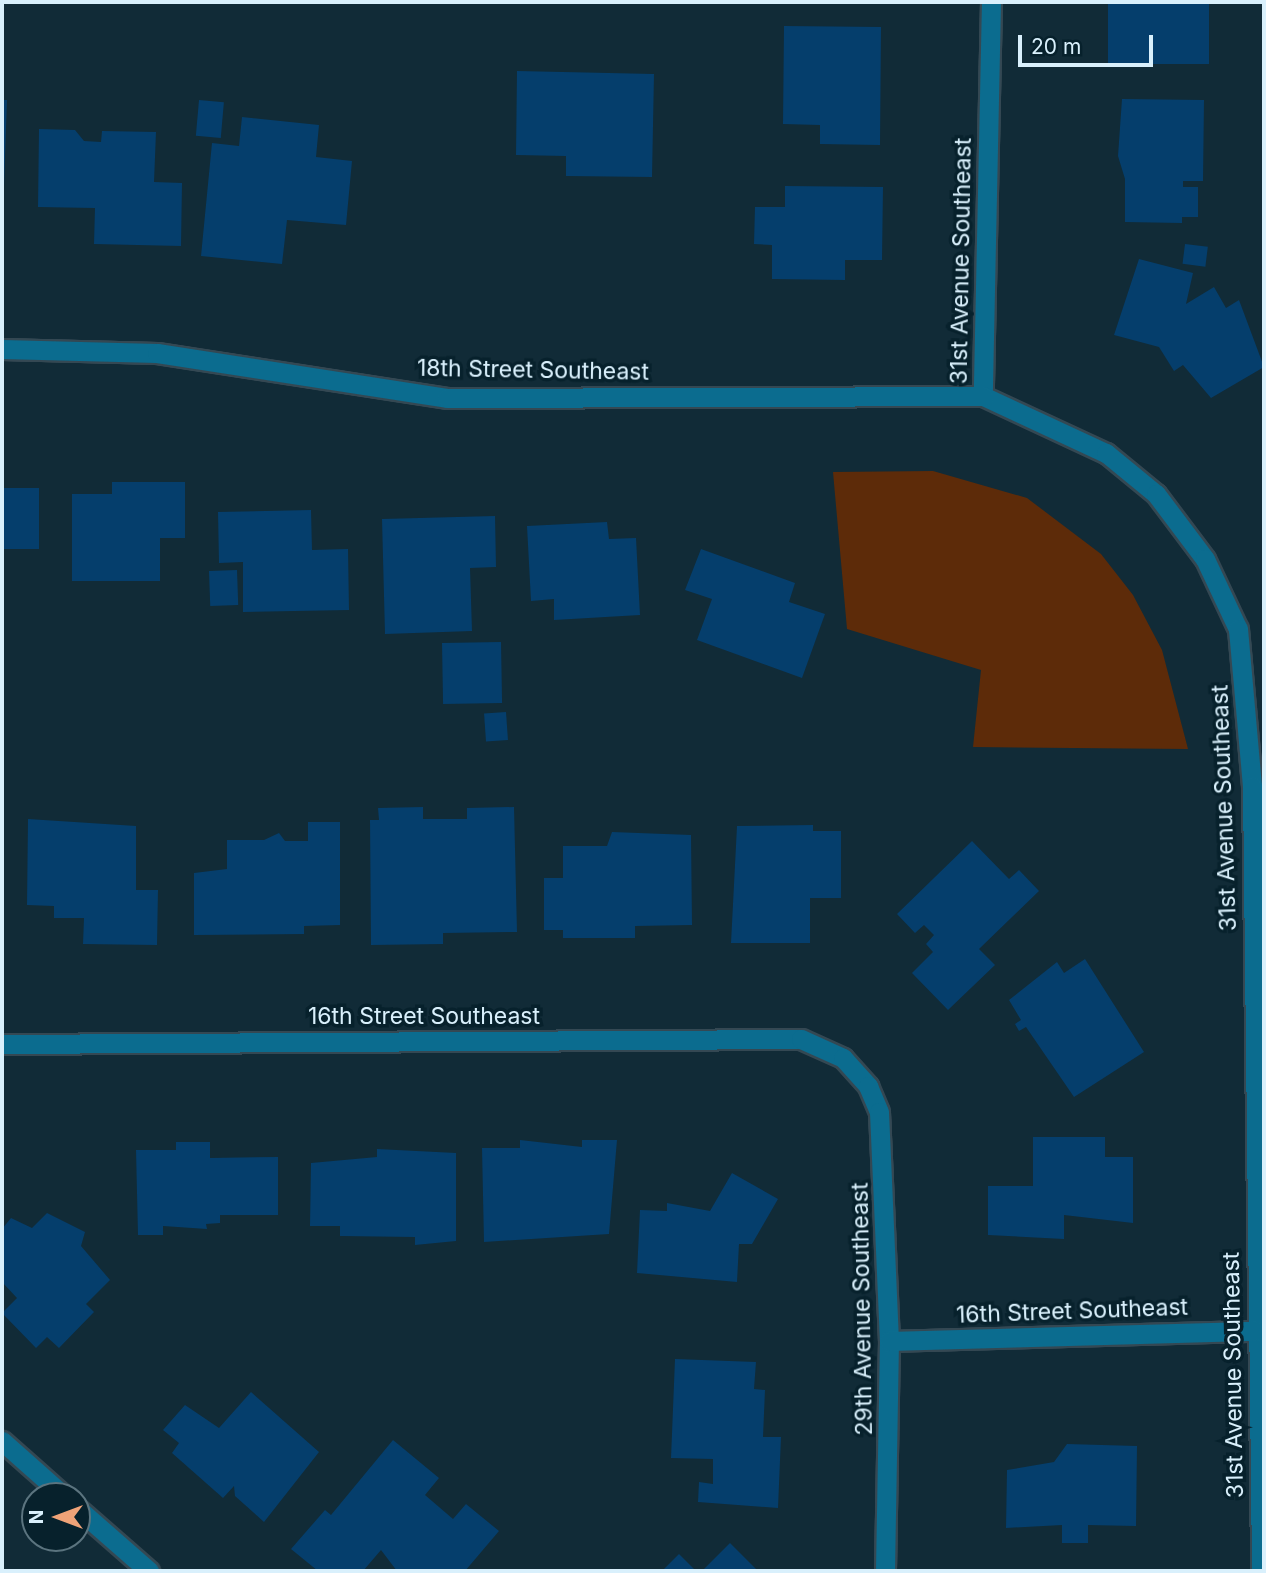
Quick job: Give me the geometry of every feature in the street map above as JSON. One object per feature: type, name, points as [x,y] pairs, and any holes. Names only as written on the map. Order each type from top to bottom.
[{"type":"street","name":"31st Avenue Southeast","points":[[991,2],[983,396],[1106,453],[1156,495],[1205,559],[1238,629],[1258,785],[1256,1331],[1261,1571]]},
{"type":"street","name":"18th Street Southeast","points":[[2,349],[157,353],[447,398],[983,396]]},
{"type":"street","name":"16th Street Southeast","points":[[2,1044],[802,1039],[843,1058]]},
{"type":"street","name":"29th Avenue Southeast","points":[[843,1058],[868,1086],[879,1112],[889,1341],[885,1571]]},
{"type":"street","name":"16th Street Southeast","points":[[889,1341],[1256,1331]]},
{"type":"street","points":[[2,1441],[48,1482]]},
{"type":"street","points":[[91,1520],[149,1571]]},
{"type":"shaded area","points":[[933,471],[1027,498],[1101,554],[1133,595],[1162,650],[1188,749],[973,747],[981,670],[847,629],[833,472]]},
{"type":"building","points":[[1108,2],[1209,2],[1209,64],[1108,64]]},
{"type":"building","points":[[784,26],[881,27],[880,145],[820,144],[820,125],[783,124]]},
{"type":"building","points":[[517,71],[654,74],[652,177],[566,176],[566,156],[516,155]]},
{"type":"building","points":[[1122,99],[1204,100],[1203,181],[1183,181],[1183,187],[1198,187],[1198,217],[1182,217],[1182,223],[1125,222],[1125,179],[1118,156]]},
{"type":"building","points":[[2,100],[7,100],[4,186],[2,186]]},
{"type":"building","points":[[199,100],[224,102],[221,138],[196,136]]},
{"type":"building","points":[[242,117],[319,125],[316,157],[352,161],[346,225],[287,220],[282,264],[201,256],[212,143],[239,146]]},
{"type":"building","points":[[39,129],[75,130],[84,141],[101,142],[102,131],[156,132],[154,182],[182,183],[181,246],[94,244],[95,208],[38,207]]},
{"type":"building","points":[[785,186],[883,187],[882,260],[845,260],[845,280],[772,279],[772,245],[754,244],[755,207],[785,207]]},
{"type":"building","points":[[1185,244],[1208,247],[1205,267],[1183,264]]},
{"type":"building","points":[[1139,259],[1193,273],[1186,304],[1214,287],[1226,308],[1239,300],[1264,367],[1211,398],[1183,365],[1174,371],[1159,347],[1114,335]]},
{"type":"building","points":[[112,482],[185,482],[185,538],[160,538],[160,581],[72,581],[72,494],[112,494]]},
{"type":"building","points":[[2,488],[39,488],[39,549],[2,549]]},
{"type":"building","points":[[311,510],[312,550],[348,549],[349,610],[243,612],[243,562],[219,563],[218,512]]},
{"type":"building","points":[[495,516],[496,567],[470,568],[472,631],[385,634],[382,519]]},
{"type":"building","points":[[607,522],[609,539],[636,538],[640,615],[554,620],[554,599],[531,601],[527,526]]},
{"type":"building","points":[[701,549],[795,583],[789,602],[825,614],[802,678],[697,640],[712,599],[685,590]]},
{"type":"building","points":[[237,570],[238,605],[210,606],[209,571]]},
{"type":"building","points":[[501,642],[502,703],[443,704],[442,643]]},
{"type":"building","points":[[506,712],[508,740],[486,741],[484,714]]},
{"type":"building","points":[[423,807],[423,819],[467,819],[467,808],[514,807],[517,932],[443,933],[443,944],[371,945],[370,820],[379,820],[378,808]]},
{"type":"building","points":[[28,819],[136,826],[136,890],[158,890],[157,945],[83,944],[84,918],[54,918],[54,906],[27,905]]},
{"type":"building","points":[[308,822],[340,822],[340,925],[304,926],[304,934],[194,935],[194,873],[227,869],[227,840],[264,840],[279,833],[285,841],[308,841]]},
{"type":"building","points":[[813,825],[813,831],[841,831],[841,898],[810,898],[810,943],[731,943],[737,826]]},
{"type":"building","points":[[612,832],[691,835],[692,925],[635,926],[635,938],[563,938],[563,930],[544,930],[544,878],[563,878],[563,846],[607,846]]},
{"type":"building","points":[[972,841],[1009,879],[1019,870],[1039,891],[979,949],[995,965],[948,1010],[912,973],[933,952],[926,944],[934,935],[924,925],[915,933],[897,914]]},
{"type":"building","points":[[1085,959],[1144,1052],[1074,1097],[1026,1027],[1019,1031],[1015,1024],[1021,1020],[1009,1000],[1057,962],[1064,973]]},
{"type":"building","points":[[1033,1137],[1105,1137],[1105,1157],[1133,1157],[1133,1223],[1064,1215],[1064,1239],[988,1235],[988,1186],[1033,1186]]},
{"type":"building","points":[[520,1140],[582,1147],[582,1140],[617,1140],[609,1234],[484,1242],[482,1148],[520,1148]]},
{"type":"building","points":[[176,1142],[210,1142],[210,1158],[278,1157],[278,1215],[220,1215],[220,1223],[206,1224],[207,1229],[163,1226],[163,1235],[138,1235],[136,1150],[176,1150]]},
{"type":"building","points":[[377,1149],[456,1153],[456,1241],[415,1245],[415,1237],[340,1236],[340,1226],[310,1226],[311,1163],[377,1157]]},
{"type":"building","points":[[732,1173],[778,1199],[752,1244],[739,1244],[737,1282],[637,1273],[640,1210],[667,1211],[667,1203],[710,1211]]},
{"type":"building","points":[[47,1213],[85,1232],[81,1246],[110,1280],[86,1304],[94,1312],[59,1348],[47,1337],[36,1348],[2,1313],[17,1298],[2,1282],[2,1229],[11,1218],[32,1228]]},
{"type":"building","points":[[675,1359],[756,1362],[754,1389],[765,1390],[763,1437],[781,1437],[778,1508],[698,1502],[699,1482],[713,1484],[713,1459],[671,1458]]},
{"type":"building","points":[[251,1392],[319,1452],[264,1522],[235,1496],[234,1486],[223,1498],[172,1453],[179,1443],[163,1430],[185,1405],[219,1428]]},
{"type":"building","points":[[393,1440],[439,1478],[425,1495],[453,1519],[466,1504],[499,1531],[465,1571],[397,1571],[381,1550],[363,1571],[318,1571],[291,1549],[325,1510],[331,1515]]},
{"type":"building","points":[[1067,1444],[1137,1446],[1136,1526],[1088,1525],[1088,1543],[1062,1543],[1062,1525],[1006,1528],[1007,1470],[1054,1462]]},
{"type":"building","points":[[730,1543],[758,1571],[702,1571]]},
{"type":"building","points":[[679,1554],[696,1571],[662,1571]]}]
